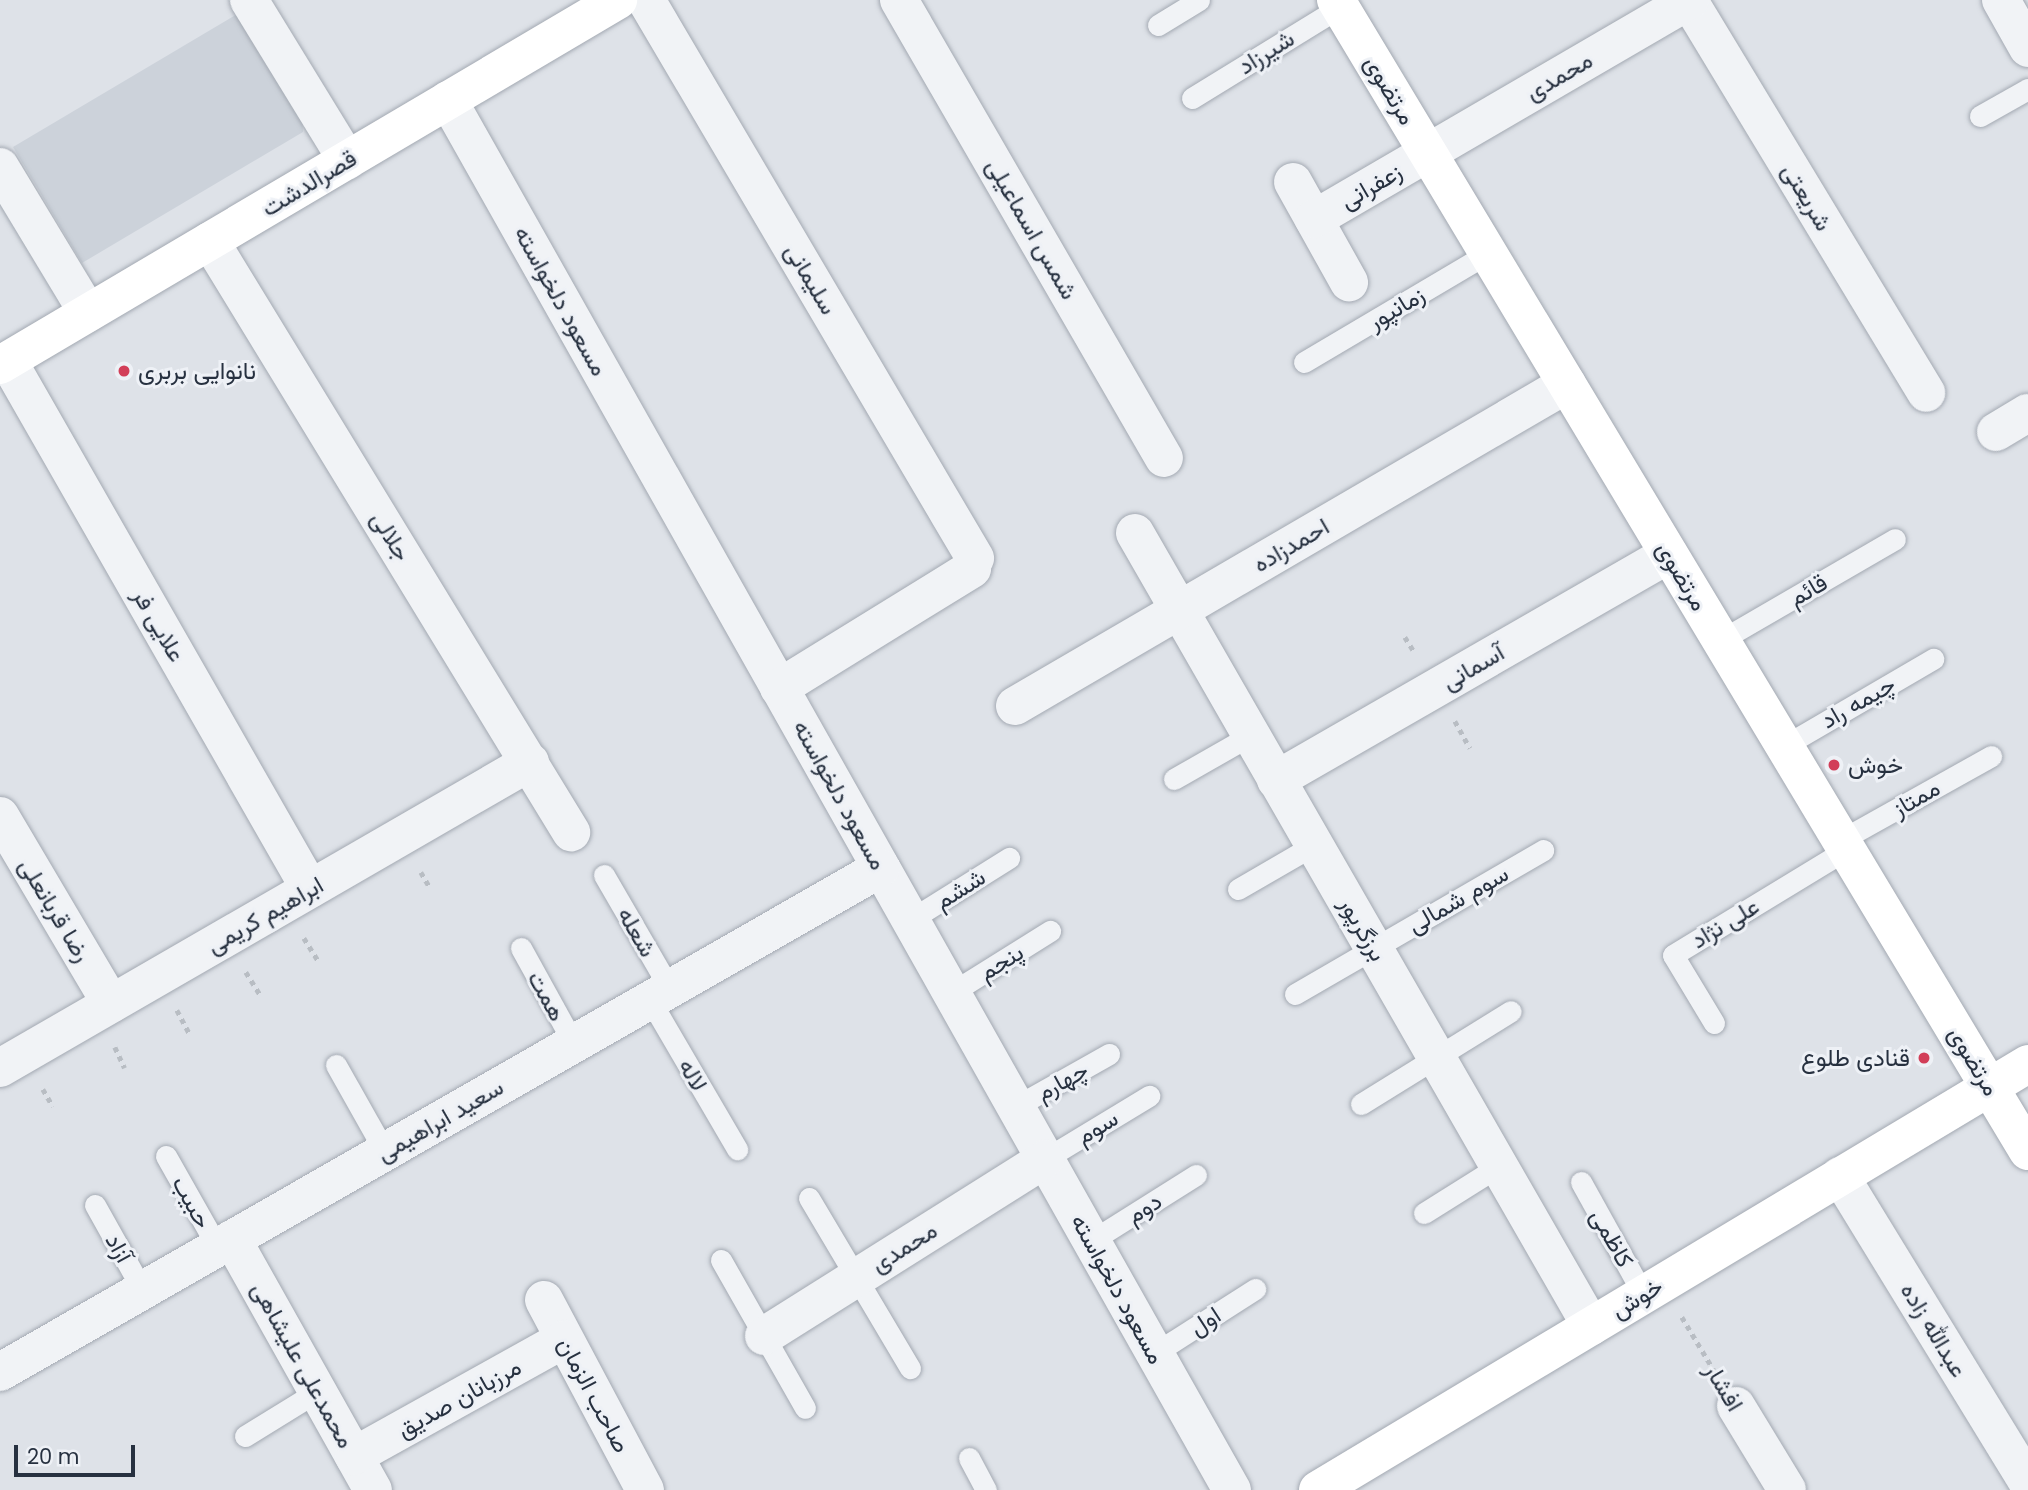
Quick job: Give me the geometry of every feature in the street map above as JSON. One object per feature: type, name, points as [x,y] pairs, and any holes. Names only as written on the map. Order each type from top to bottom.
[{"type":"street","points":[[249,0],[347,160]]},
{"type":"street","name":"قصرالدشت","points":[[4,363],[448,100],[623,0]]},
{"type":"street","name":"سلیمانی","points":[[623,0],[974,564],[779,688]]},
{"type":"street","name":"شمس اسماعیلی","points":[[899,0],[1164,458]]},
{"type":"street","name":"محمدی","points":[[1427,153],[1689,0]]},
{"type":"street","name":"شریعتی","points":[[1689,0],[1926,393]]},
{"type":"street","points":[[2001,0],[2028,48]]},
{"type":"street","name":"مرتضوی","points":[[1338,3],[2028,1151]]},
{"type":"street","name":"مسعود دلخواسته","points":[[448,100],[1232,1490]]},
{"type":"street","name":"زعفرانی","points":[[1314,219],[1427,153]]},
{"type":"street","points":[[0,167],[88,313]]},
{"type":"street","points":[[1293,182],[1349,282]]},
{"type":"street","name":"جلالی","points":[[210,241],[571,832]]},
{"type":"street","name":"علایی فر","points":[[4,363],[310,889]]},
{"type":"street","name":"احمدزاده","points":[[1015,706],[1567,384]]},
{"type":"street","name":"برزگرپور","points":[[1135,533],[1591,1326]]},
{"type":"street","name":"آسمانی","points":[[1276,779],[1669,554]]},
{"type":"street","name":"ابراهیم کریمی","points":[[0,1068],[530,762]]},
{"type":"street","name":"رضا قربانعلی","points":[[0,816],[111,1004]]},
{"type":"street","name":"سعید ابراهیمی","points":[[0,1372],[881,868]]},
{"type":"street","name":"خوش","points":[[1318,1490],[2028,1063]]},
{"type":"street","name":"محمدی","points":[[764,1336],[1045,1159]]},
{"type":"street","name":"عبدالله زاده","points":[[1840,1176],[2028,1483]]},
{"type":"street","name":"محمدعلی علیشاهی","points":[[225,1243],[318,1391],[373,1490]]},
{"type":"street","name":"صاحب الزمان","points":[[544,1300],[645,1490]]},
{"type":"street","name":"مرزبانان صدیق","points":[[354,1456],[564,1339]]},
{"type":"street","name":"افشار","points":[[1736,1406],[1787,1490]]},
{"type":"lane","points":[[1158,25],[1199,0]]},
{"type":"lane","name":"شیرزاد","points":[[1192,98],[1338,3]]},
{"type":"lane","points":[[1980,116],[2028,89]]},
{"type":"lane","name":"زمانپور","points":[[1304,362],[1488,253]]},
{"type":"lane","name":"قائم","points":[[1721,640],[1895,540]]},
{"type":"lane","name":"چیمه راد","points":[[1784,746],[1933,659]]},
{"type":"lane","points":[[1174,779],[1251,735]]},
{"type":"lane","name":"ممتاز","points":[[1844,845],[1991,756]]},
{"type":"lane","points":[[1238,889],[1314,845]]},
{"type":"lane","name":"علی نژاد","points":[[1714,1024],[1673,955],[1844,845]]},
{"type":"lane","name":"سوم شمالی","points":[[1295,994],[1543,850]]},
{"type":"lane","name":"ششم","points":[[911,920],[1009,858]]},
{"type":"lane","name":"شعله","points":[[604,875],[660,994]]},
{"type":"lane","name":"پنجم","points":[[951,993],[1050,931]]},
{"type":"lane","name":"همت","points":[[521,948],[574,1044]]},
{"type":"lane","name":"لاله","points":[[660,994],[737,1149]]},
{"type":"lane","points":[[1360,1104],[1511,1011]]},
{"type":"lane","name":"چهارم","points":[[1015,1107],[1109,1054]]},
{"type":"lane","points":[[336,1065],[385,1152]]},
{"type":"lane","name":"سوم","points":[[1045,1159],[1149,1096]]},
{"type":"lane","name":"حبیب","points":[[166,1156],[225,1243]]},
{"type":"lane","points":[[1424,1213],[1499,1167]]},
{"type":"lane","name":"دوم","points":[[1091,1241],[1196,1175]]},
{"type":"lane","name":"کاظمی","points":[[1581,1182],[1652,1289]]},
{"type":"lane","points":[[809,1198],[910,1368]]},
{"type":"lane","name":"آزاد","points":[[95,1205],[143,1291]]},
{"type":"lane","points":[[721,1260],[806,1408]]},
{"type":"lane","name":"اول","points":[[1154,1353],[1255,1289]]},
{"type":"lane","points":[[245,1436],[318,1391]]},
{"type":"lane","points":[[969,1458],[986,1490]]},
{"type":"path","name":"افشار","points":[[1652,1289],[1736,1406]]},
{"type":"shaded area","points":[[239,13],[302,119],[303,132],[82,263],[13,147]]},
{"type":"place","name":"نانوایی بربری","points":[[124,371]]},
{"type":"place","name":"خوش","points":[[1834,765]]},
{"type":"place","name":"قنادی طلوع","points":[[1924,1058]]}]
